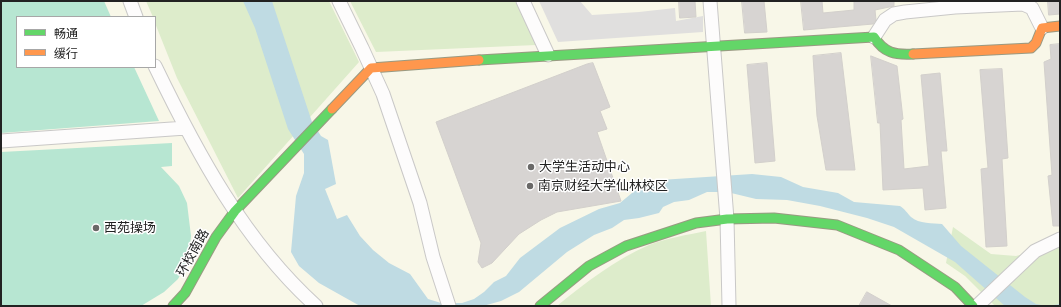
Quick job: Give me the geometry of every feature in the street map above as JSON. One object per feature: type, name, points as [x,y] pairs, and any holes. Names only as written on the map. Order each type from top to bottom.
[{"type":"street","points":[[130,1],[136,16]]},
{"type":"street","points":[[339,1],[383,94],[420,203],[433,258],[447,302]]},
{"type":"street","points":[[523,1],[548,55]]},
{"type":"street","points":[[710,1],[712,46],[727,219],[728,306]]},
{"type":"street","points":[[1024,4],[1032,8],[1042,28],[1036,43],[1031,48],[901,55],[886,53],[878,45],[874,37],[885,20],[894,14],[955,7],[1024,4]]},
{"type":"street","points":[[1042,28],[1060,26]]},
{"type":"street","points":[[371,68],[548,55],[874,37]]},
{"type":"street","points":[[156,68],[186,128],[235,211],[268,258],[316,306]]},
{"type":"street","name":"环校南路","points":[[173,306],[185,293],[213,242],[235,211],[371,68]]},
{"type":"street","points":[[1,141],[186,128]]},
{"type":"street","points":[[540,306],[589,266],[626,246],[696,223],[727,219],[774,218],[837,225],[899,250],[955,287],[973,306]]},
{"type":"street","points":[[977,306],[1035,251],[1060,239]]},
{"type":"shaded area","name":"南京财经大学仙林校区","points":[[1,1],[1060,1],[1060,306],[1,306]]},
{"type":"shaded area","points":[[539,1],[580,1],[592,15],[675,8],[676,21],[703,16],[703,32],[558,42]]},
{"type":"green space","points":[[1,1],[104,1],[111,16],[16,16],[16,68],[134,68],[159,121],[1,133]]},
{"type":"green space","points":[[146,1],[329,1],[359,62],[238,198],[177,78],[156,26],[156,16],[153,16]]},
{"type":"green space","points":[[350,1],[515,1],[536,45],[376,52]]},
{"type":"green space","name":"西苑操场","points":[[172,143],[172,166],[161,167],[179,186],[187,203],[191,236],[189,253],[185,266],[178,279],[164,292],[141,306],[1,306],[1,152]]},
{"type":"green space","points":[[953,227],[991,254],[1016,256],[1060,244],[1060,306],[995,306],[965,276],[946,263]]},
{"type":"green space","points":[[706,231],[711,306],[557,306],[601,272],[625,257],[663,240]]},
{"type":"water","points":[[243,1],[272,1],[312,122],[321,136],[328,140],[336,184],[325,189],[337,219],[347,215],[360,236],[373,250],[389,263],[410,274],[428,299],[441,303],[462,303],[474,299],[494,282],[506,276],[520,258],[560,228],[599,209],[620,203],[638,188],[660,180],[752,174],[781,177],[803,187],[838,193],[854,202],[900,206],[911,217],[918,221],[942,224],[961,246],[1025,297],[1036,304],[1047,306],[1005,306],[955,262],[894,227],[867,218],[820,206],[787,200],[756,199],[727,192],[707,192],[689,200],[674,202],[663,207],[659,213],[624,220],[612,228],[594,235],[567,252],[519,292],[501,301],[483,306],[360,306],[319,283],[299,266],[291,252],[296,196],[304,173],[304,154],[288,129],[255,28]]},
{"type":"water","points":[[1060,304],[1060,306],[1047,306]]},
{"type":"building","points":[[679,1],[695,1],[696,17],[680,18]]},
{"type":"building","points":[[742,1],[764,1],[767,32],[745,33]]},
{"type":"building","points":[[801,1],[822,1],[823,13],[854,10],[854,1],[894,1],[894,6],[875,10],[876,20],[873,24],[804,30]]},
{"type":"building","points":[[1048,1],[1060,1],[1060,14],[1049,15]]},
{"type":"building","points":[[1060,44],[1060,226],[1053,226],[1048,176],[1052,175],[1044,62],[1051,59],[1050,45]]},
{"type":"building","points":[[841,53],[855,170],[826,170],[817,116],[813,56]]},
{"type":"building","points":[[871,56],[897,66],[903,119],[901,120],[904,169],[929,166],[921,75],[940,73],[947,151],[941,151],[946,208],[925,210],[923,188],[883,190],[880,123],[878,123]]},
{"type":"building","name":"大学生活动中心","points":[[593,63],[610,107],[600,111],[607,129],[597,132],[621,201],[557,212],[519,234],[492,263],[482,268],[478,262],[481,243],[436,122]]},
{"type":"building","points":[[767,63],[775,161],[755,163],[747,65]]},
{"type":"building","points":[[1002,69],[1008,158],[1002,159],[1007,246],[986,247],[981,169],[988,168],[980,70]]},
{"type":"building","points":[[867,292],[892,306],[859,306]]},
{"type":"traffic: fast","points":[[479,60],[874,37],[882,47],[890,52],[913,54]]},
{"type":"traffic: fast","points":[[173,306],[185,293],[216,237],[235,211],[332,109]]},
{"type":"traffic: fast","points":[[540,306],[589,266],[626,246],[696,223],[727,219],[774,218],[837,225],[899,250],[955,287],[973,306]]},
{"type":"traffic: slow","points":[[913,54],[1031,48],[1036,43],[1042,28],[1060,26]]},
{"type":"traffic: slow","points":[[332,109],[371,68],[479,60]]},
{"type":"place","name":"大学生活动中心","points":[[531,167]]},
{"type":"place","name":"南京财经大学仙林校区","points":[[530,186]]},
{"type":"place","name":"西苑操场","points":[[96,228]]}]
